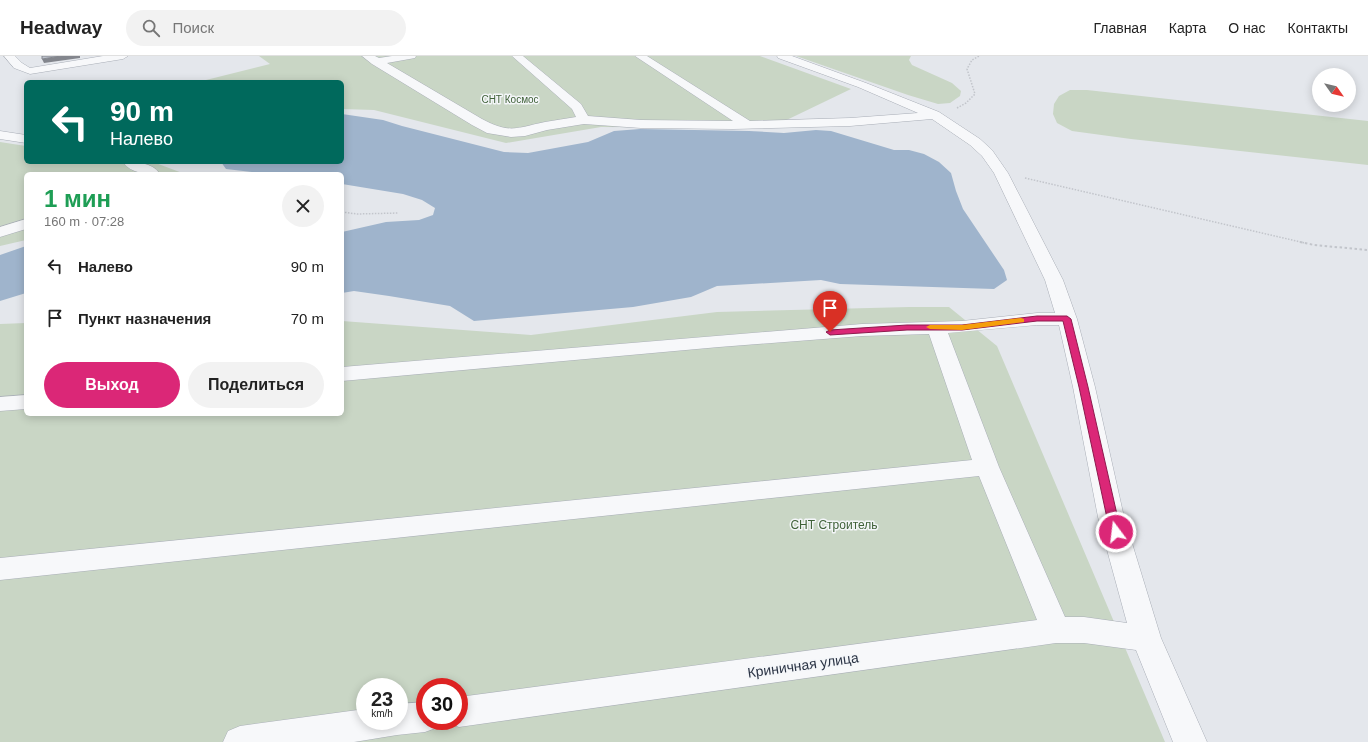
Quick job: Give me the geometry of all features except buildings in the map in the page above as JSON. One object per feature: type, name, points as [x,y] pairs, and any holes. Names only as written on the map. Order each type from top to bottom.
[{"type":"street","points":[[9,56],[16,65],[23,70],[30,71],[123,56]]},
{"type":"street","points":[[372,59],[411,56]]},
{"type":"street","points":[[517,56],[577,106],[584,120]]},
{"type":"street","points":[[640,56],[746,124]]},
{"type":"street","points":[[782,56],[862,85],[935,115],[975,142],[987,153],[1001,173],[1054,280],[1067,319],[1084,387],[1111,517],[1146,638],[1190,742]]},
{"type":"street","points":[[372,59],[492,130],[511,133],[525,132],[545,126],[584,120],[641,124],[746,124],[850,122],[935,115]]},
{"type":"street","points":[[0,135],[24,139]]},
{"type":"street","points":[[134,164],[149,172]]},
{"type":"street","points":[[0,224],[24,221]]},
{"type":"street","points":[[0,232],[24,225]]},
{"type":"street","points":[[344,374],[719,340],[862,330],[962,327],[1037,319],[1067,319]]},
{"type":"street","points":[[936,327],[987,467],[1056,630]]},
{"type":"street","points":[[0,404],[24,402]]},
{"type":"street","points":[[0,569],[987,467]]},
{"type":"street","name":"Криничная улица","points":[[468,711],[1056,630],[1084,630],[1146,638]]},
{"type":"street","points":[[240,742],[356,726]]},
{"type":"path","points":[[935,115],[948,112],[966,103],[975,94],[975,86],[966,71],[970,60],[978,56]]},
{"type":"path","points":[[1001,173],[1124,200],[1314,245],[1368,250]]},
{"type":"path","points":[[344,212],[357,214],[398,213]]},
{"type":"green space","name":"СНТ Космос","points":[[259,56],[760,56],[851,89],[770,128],[601,127],[506,143],[374,110],[344,109],[344,80],[206,80],[270,64]]},
{"type":"green space","points":[[796,56],[911,56],[909,60],[912,65],[952,83],[961,91],[960,96],[950,103],[938,104]]},
{"type":"green space","points":[[1070,90],[1087,90],[1368,121],[1368,165],[1131,139],[1072,131],[1057,123],[1053,114],[1054,104],[1059,96]]},
{"type":"green space","points":[[0,142],[24,146],[24,164],[158,164],[180,172],[24,172],[24,240],[0,246]]},
{"type":"green space","name":"СНТ Строитель","points":[[949,307],[997,346],[1165,742],[0,742],[0,324],[24,323],[24,416],[344,416],[344,321],[531,335],[717,312]]},
{"type":"water","points":[[344,114],[383,120],[504,152],[528,153],[588,142],[614,131],[640,129],[784,133],[816,130],[831,131],[894,150],[909,150],[924,154],[939,162],[951,173],[963,209],[1004,270],[1007,280],[994,289],[840,284],[821,280],[717,286],[691,297],[633,307],[474,321],[450,306],[354,291],[344,293],[344,232],[386,222],[419,220],[433,215],[435,208],[422,200],[403,194],[344,184],[344,172],[252,172],[226,169],[222,164],[344,164]]},
{"type":"water","points":[[24,247],[24,294],[0,301],[0,255]]},
{"type":"slow traffic","points":[[930,327],[962,327],[1021,321]]},
{"type":"route","points":[[830,332],[962,327],[1037,319],[1067,319],[1084,387],[1111,517],[1116,532]]}]
